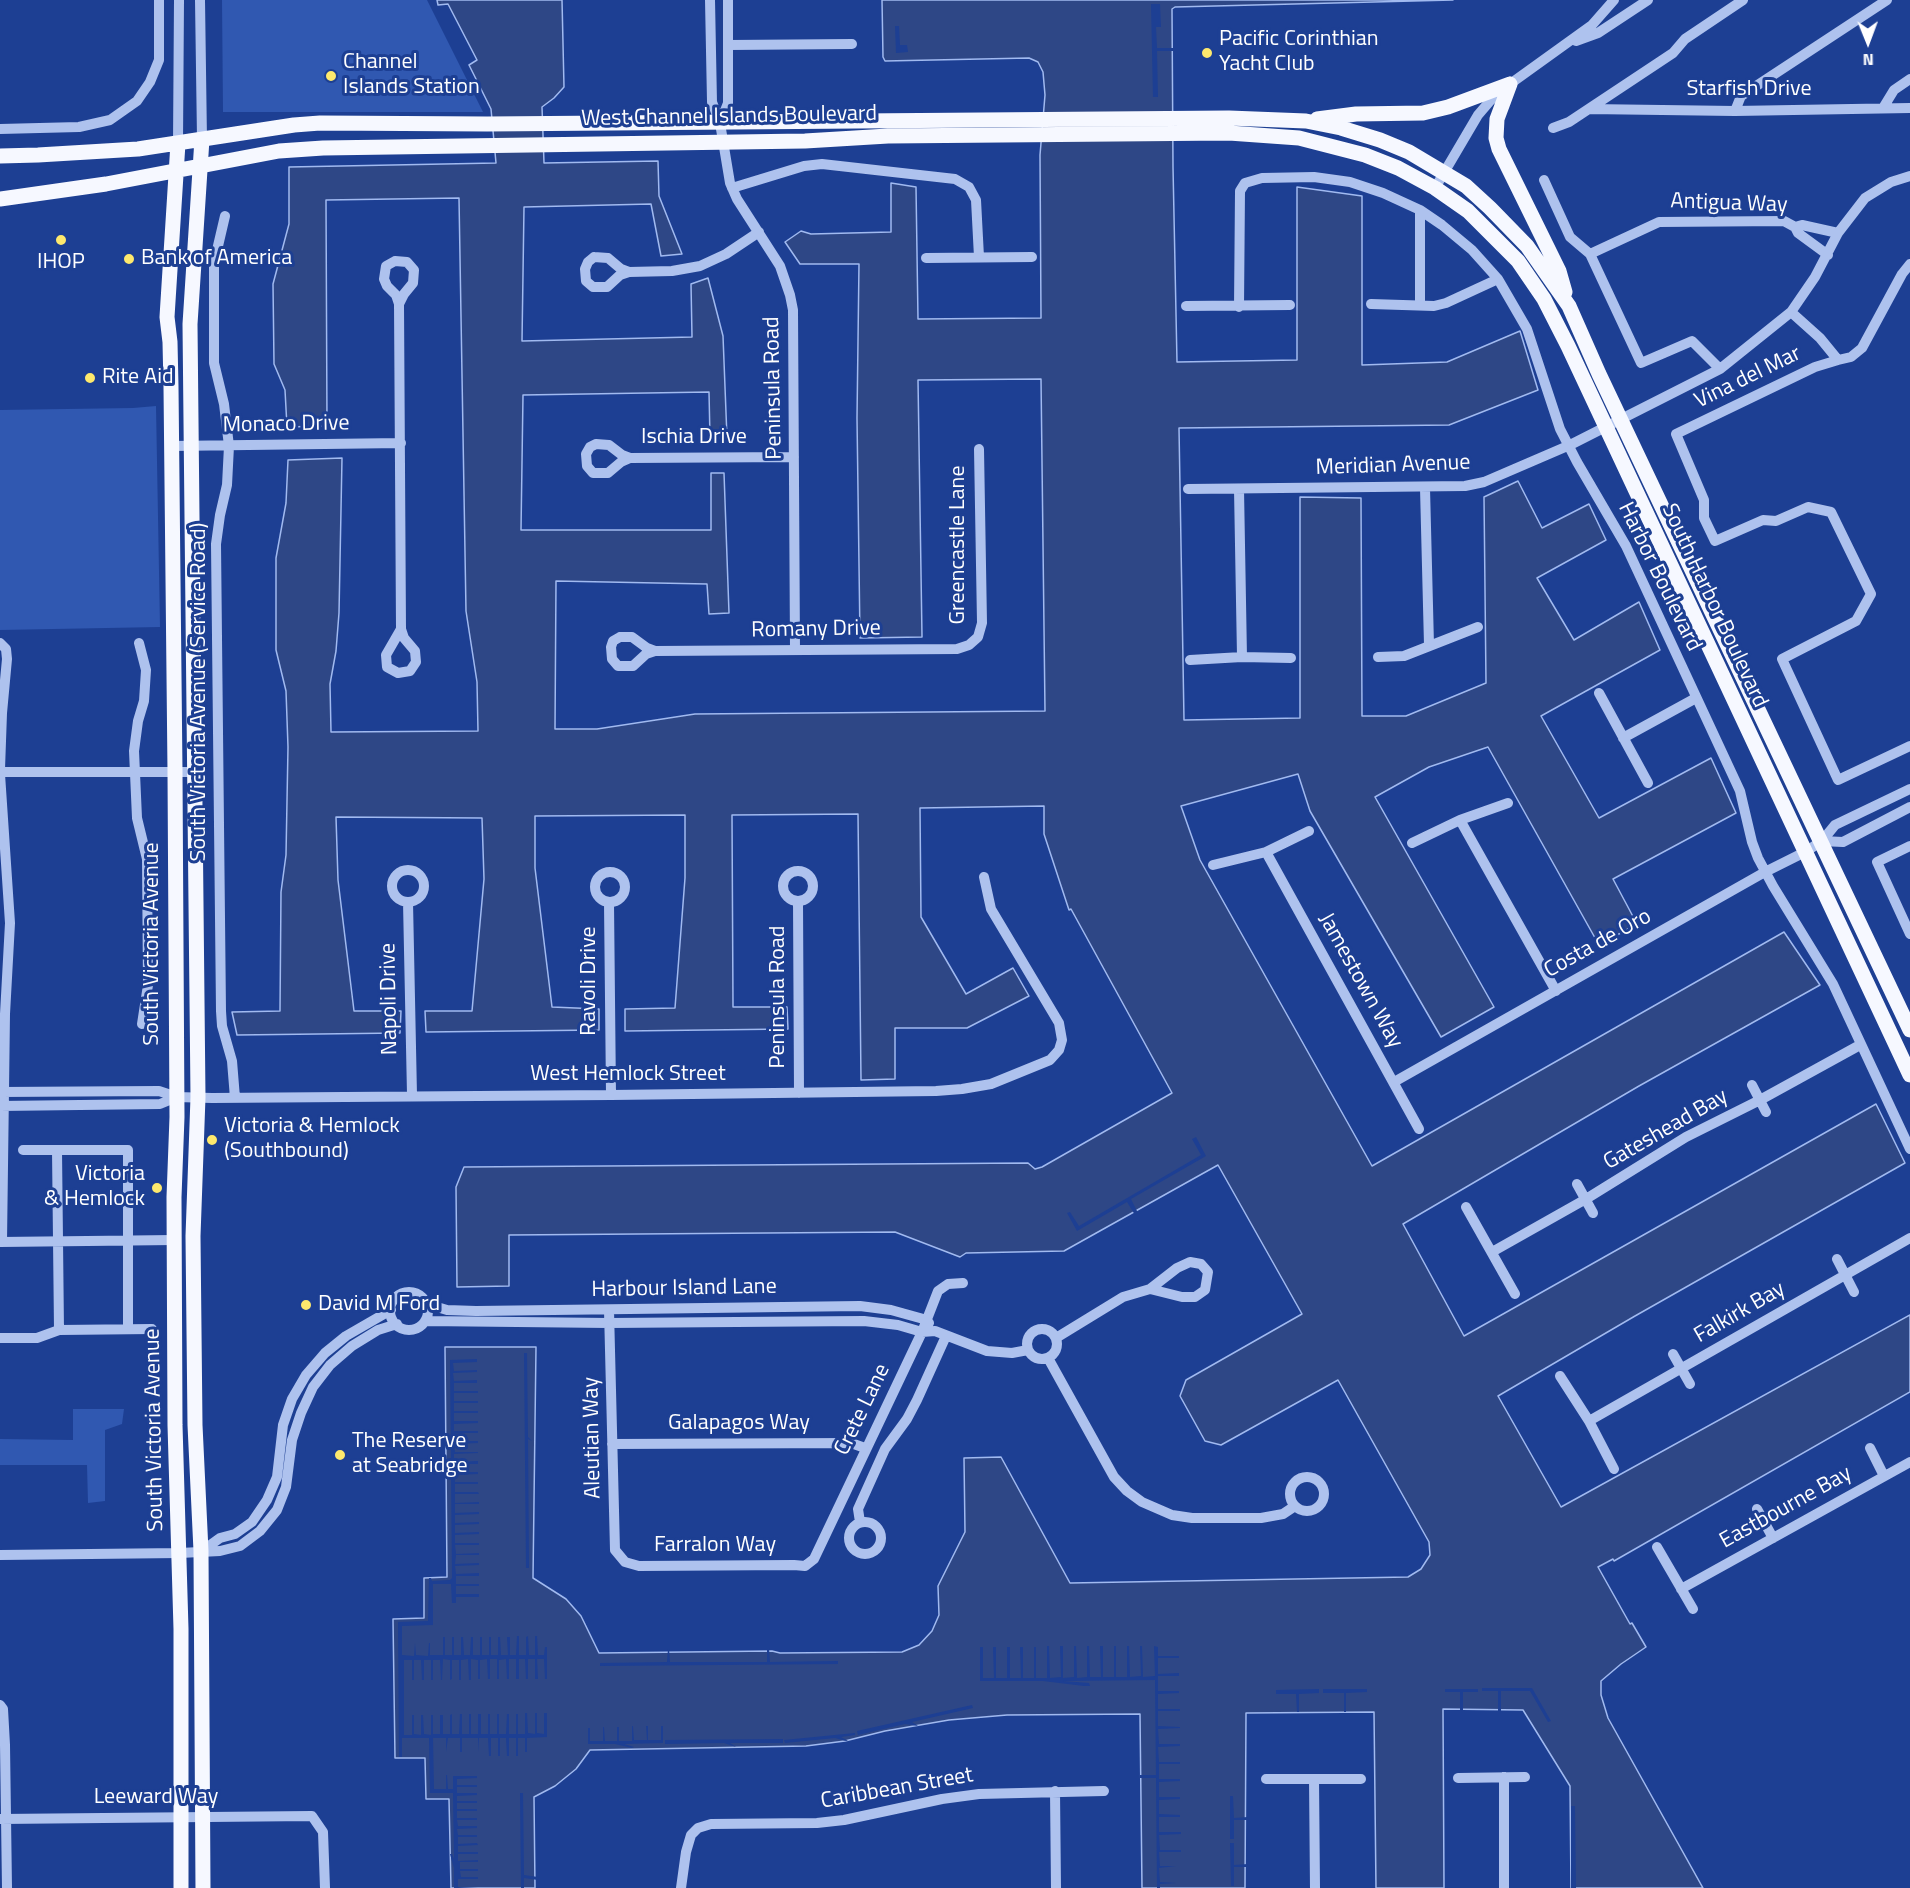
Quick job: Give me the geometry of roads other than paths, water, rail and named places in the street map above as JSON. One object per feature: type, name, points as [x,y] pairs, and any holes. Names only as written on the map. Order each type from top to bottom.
[{"type":"main road","points":[[1306,122],[1325,117],[1423,113],[1448,107],[1510,84]]},
{"type":"main road","points":[[1510,84],[1497,119],[1498,149],[1559,271],[1569,306]]},
{"type":"main road","name":"West Channel Islands Boulevard","points":[[0,156],[90,153],[178,143],[303,124],[720,123],[984,128],[1229,126],[1306,122],[1341,128],[1380,140],[1409,152],[1444,172]]},
{"type":"main road","name":"West Channel Islands Boulevard","points":[[1229,126],[1334,145],[1398,168],[1435,188]]},
{"type":"main road","name":"West Channel Islands Boulevard","points":[[0,199],[68,191],[279,151],[323,148],[805,141],[984,128]]},
{"type":"main road","name":"South Victoria Avenue","points":[[202,139],[191,301],[191,446],[198,1097],[193,1236],[195,1425],[201,1551],[203,1888]]},
{"type":"main road","name":"South Victoria Avenue","points":[[178,143],[167,309],[172,446],[177,1097],[174,1240],[175,1425],[180,1553],[182,1888]]},
{"type":"main road","name":"South Harbor Boulevard","points":[[1444,172],[1468,188],[1510,228],[1569,306],[1910,1030]]},
{"type":"main road","name":"South Harbor Boulevard","points":[[1435,188],[1468,211],[1518,261],[1544,299],[1910,1075]]},
{"type":"street","points":[[0,129],[79,127],[110,120],[137,100],[150,82],[159,60],[159,0]]},
{"type":"street","name":"South Victoria Avenue","points":[[178,143],[179,0]]},
{"type":"street","name":"South Victoria Avenue","points":[[200,0],[202,139]]},
{"type":"street","points":[[711,0],[711,102],[720,123]]},
{"type":"street","points":[[720,123],[728,103],[728,0]]},
{"type":"street","points":[[1435,188],[1478,115],[1490,101],[1592,25],[1614,0]]},
{"type":"street","points":[[1567,44],[1598,33],[1648,0]]},
{"type":"street","points":[[1553,128],[1569,122],[1673,53],[1685,39],[1743,0]]},
{"type":"street","points":[[1736,111],[1741,96],[1887,0]]},
{"type":"street","points":[[729,45],[852,44]]},
{"type":"street","points":[[1883,108],[1894,90],[1910,79]]},
{"type":"street","name":"Starfish Drive","points":[[1589,109],[1736,111],[1910,108]]},
{"type":"street","name":"Peninsula Road","points":[[720,123],[732,188],[780,266],[793,310],[795,650]]},
{"type":"street","points":[[732,188],[804,166],[822,164],[955,179],[969,187],[976,200],[979,257]]},
{"type":"street","name":"Meridian Avenue","points":[[1188,489],[1465,486],[1484,482],[1570,446],[1720,369],[1791,312],[1815,278],[1838,233],[1865,198],[1891,182],[1910,176]]},
{"type":"street","name":"Harbor Boulevard","points":[[1239,307],[1238,201],[1245,183],[1262,178],[1314,177],[1350,182],[1383,193],[1420,210],[1472,250],[1498,279],[1536,349],[1560,429],[1626,546],[1740,791],[1752,842],[1765,872],[1833,984],[1910,1149]]},
{"type":"street","points":[[1544,180],[1570,237],[1590,254],[1641,363],[1692,341],[1720,369]]},
{"type":"street","points":[[1420,210],[1420,305]]},
{"type":"street","name":"South Victoria Avenue (Service Road)","points":[[225,216],[214,263],[214,353],[229,446],[227,485],[217,529],[216,555],[220,1011],[232,1061],[235,1098]]},
{"type":"street","name":"Antigua Way","points":[[1590,254],[1659,222],[1784,221],[1795,227],[1802,225],[1838,233]]},
{"type":"street","points":[[1795,227],[1798,233],[1828,255]]},
{"type":"street","points":[[1804,238],[1810,227]]},
{"type":"street","points":[[629,272],[672,271],[700,266],[726,254],[759,232]]},
{"type":"street","points":[[926,258],[1032,257]]},
{"type":"street","name":"Vina del Mar","points":[[1910,264],[1902,274],[1862,348],[1851,357],[1815,367],[1676,434],[1704,500],[1704,518],[1715,541],[1763,520],[1776,521],[1808,507],[1831,512],[1871,594],[1856,621],[1782,659],[1838,780],[1910,746]]},
{"type":"street","points":[[1371,304],[1434,306],[1446,303],[1498,279]]},
{"type":"street","points":[[399,304],[401,629]]},
{"type":"street","points":[[1186,306],[1290,305]]},
{"type":"street","name":"Vina del Mar","points":[[1791,312],[1820,338],[1838,360]]},
{"type":"street","name":"Monaco Drive","points":[[172,446],[401,443]]},
{"type":"street","name":"Greencastle Lane","points":[[976,640],[982,623],[979,449]]},
{"type":"street","name":"Ischia Drive","points":[[630,458],[794,457]]},
{"type":"street","points":[[1425,488],[1429,645]]},
{"type":"street","points":[[1239,489],[1242,657]]},
{"type":"street","points":[[1378,657],[1404,656],[1478,627]]},
{"type":"street","name":"Romany Drive","points":[[655,651],[960,648],[976,640]]},
{"type":"street","points":[[0,643],[6,650],[8,659],[2,713],[0,772],[10,923],[5,951],[1,1242],[174,1240]]},
{"type":"street","points":[[139,643],[146,670],[146,688],[134,751],[137,818],[147,859],[148,985],[142,1024]]},
{"type":"street","points":[[1190,660],[1242,657],[1291,658]]},
{"type":"street","points":[[1599,693],[1648,783]]},
{"type":"street","points":[[1623,738],[1696,698]]},
{"type":"street","points":[[0,772],[194,772]]},
{"type":"street","name":"Costa de Oro","points":[[1394,1082],[1765,872],[1805,852],[1822,840],[1835,825],[1910,789]]},
{"type":"street","points":[[1412,843],[1460,820],[1508,803]]},
{"type":"street","points":[[1822,840],[1843,842],[1910,807]]},
{"type":"street","points":[[1460,820],[1556,990]]},
{"type":"street","points":[[1213,865],[1266,852],[1309,831]]},
{"type":"street","points":[[1910,846],[1877,861],[1910,934]]},
{"type":"street","name":"Jamestown Way","points":[[1266,852],[1419,1129]]},
{"type":"street","name":"West Hemlock Street","points":[[2,1092],[159,1091],[177,1097],[235,1098],[611,1095],[962,1089],[991,1084],[1050,1060],[1059,1050],[1062,1040],[1059,1023],[991,909],[984,877]]},
{"type":"street","name":"Peninsula Road","points":[[798,901],[799,1093]]},
{"type":"street","name":"Napoli Drive","points":[[408,902],[412,1095]]},
{"type":"street","name":"Ravoli Drive","points":[[609,903],[611,1095]]},
{"type":"street","name":"Gateshead Bay","points":[[1492,1252],[1586,1199],[1686,1137],[1760,1100],[1860,1045]]},
{"type":"street","points":[[1752,1084],[1766,1112]]},
{"type":"street","name":"West Hemlock Street","points":[[2,1106],[160,1104],[177,1097]]},
{"type":"street","points":[[23,1150],[128,1150],[128,1329]]},
{"type":"street","points":[[57,1150],[58,1330]]},
{"type":"street","points":[[1577,1184],[1593,1213]]},
{"type":"street","points":[[1466,1207],[1515,1294]]},
{"type":"street","name":"Falkirk Bay","points":[[1589,1421],[1910,1238]]},
{"type":"street","points":[[1837,1259],[1854,1292]]},
{"type":"street","points":[[1056,1338],[1123,1297],[1150,1289],[1190,1262],[1201,1264],[1208,1272],[1205,1290],[1195,1297],[1182,1297],[1150,1289]]},
{"type":"street","name":"Crete Lane","points":[[805,1566],[814,1559],[922,1332],[938,1291],[948,1284],[963,1283]]},
{"type":"street","points":[[408,1292],[420,1295],[428,1305],[428,1316],[416,1328],[410,1329],[393,1320],[392,1305],[398,1296],[408,1292]]},
{"type":"street","name":"Harbour Island Lane","points":[[428,1305],[447,1310],[477,1311],[860,1306],[891,1310],[927,1320],[935,1331]]},
{"type":"street","points":[[201,1551],[220,1538],[235,1534],[252,1522],[267,1500],[277,1477],[283,1425],[292,1399],[306,1375],[325,1353],[346,1336],[391,1310]]},
{"type":"street","name":"Aleutian Way","points":[[609,1310],[615,1550],[625,1562]]},
{"type":"street","name":"Harbour Island Lane","points":[[425,1321],[609,1323],[864,1321],[898,1325],[922,1332],[935,1331],[987,1351],[1012,1353],[1028,1350]]},
{"type":"street","points":[[0,1555],[180,1553],[220,1551],[240,1546],[260,1532],[277,1510],[286,1487],[292,1440],[313,1387],[330,1365],[352,1346],[378,1330],[397,1324]]},
{"type":"street","points":[[0,1338],[37,1338],[58,1330],[152,1329]]},
{"type":"street","points":[[1038,1329],[1049,1330],[1056,1338],[1055,1352],[1048,1358],[1038,1359],[1028,1350],[1030,1335],[1038,1329]]},
{"type":"street","points":[[860,1522],[858,1509],[885,1449],[907,1419],[946,1336]]},
{"type":"street","points":[[1673,1354],[1690,1384]]},
{"type":"street","points":[[1048,1358],[1114,1477],[1142,1502],[1172,1515],[1192,1518],[1262,1518],[1283,1514],[1295,1506]]},
{"type":"street","points":[[1560,1376],[1589,1421],[1614,1469]]},
{"type":"street","name":"Galapagos Way","points":[[612,1444],[851,1443],[865,1448]]},
{"type":"street","points":[[1870,1448],[1884,1476]]},
{"type":"street","name":"Eastbourne Bay","points":[[1681,1589],[1910,1462]]},
{"type":"street","points":[[1757,1509],[1773,1538]]},
{"type":"street","points":[[1657,1547],[1693,1609]]},
{"type":"street","name":"Farralon Way","points":[[625,1562],[639,1566],[805,1566]]},
{"type":"street","points":[[0,1705],[3,1709],[4,1725],[3,1819],[7,1888]]},
{"type":"street","points":[[1504,1777],[1504,1888]]},
{"type":"street","points":[[1458,1778],[1525,1777]]},
{"type":"street","points":[[1266,1779],[1360,1779]]},
{"type":"street","points":[[1314,1779],[1315,1888]]},
{"type":"street","points":[[1055,1791],[1056,1888]]},
{"type":"street","name":"Caribbean Street","points":[[681,1888],[691,1835],[698,1828],[711,1824],[817,1823],[844,1820],[942,1799],[979,1794],[1104,1791]]},
{"type":"street","name":"Leeward Way","points":[[3,1819],[312,1816],[323,1832],[326,1888]]},
{"type":"place","name":"Pacific Corinthian Yacht Club","points":[[1207,53]]},
{"type":"place","name":"Channel Islands Station","points":[[331,76]]},
{"type":"place","name":"IHOP","points":[[61,240]]},
{"type":"place","name":"Bank of America","points":[[129,259]]},
{"type":"place","name":"Rite Aid","points":[[90,378]]},
{"type":"place","name":"Victoria & Hemlock (Southbound)","points":[[212,1140]]},
{"type":"place","name":"Victoria & Hemlock","points":[[157,1188]]},
{"type":"place","name":"David M Ford","points":[[306,1305]]},
{"type":"place","name":"The Reserve at Seabridge","points":[[340,1455]]}]
